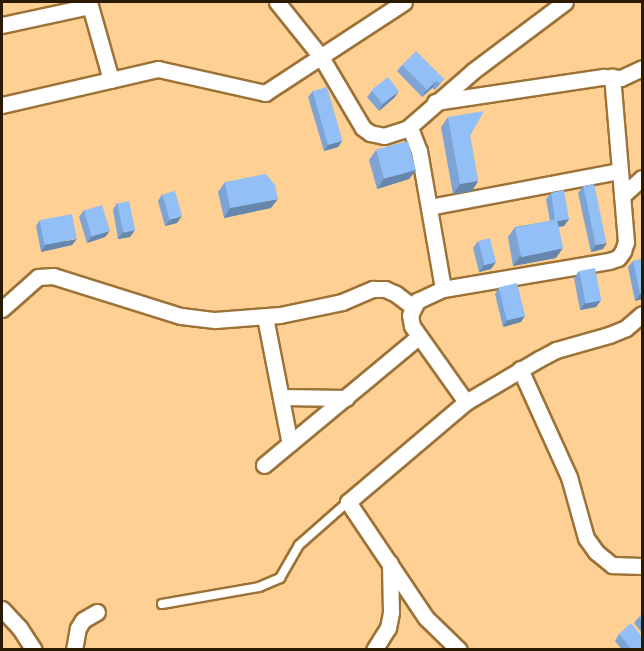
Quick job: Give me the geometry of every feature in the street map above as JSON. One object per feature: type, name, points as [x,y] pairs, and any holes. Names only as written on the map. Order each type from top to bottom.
[{"type":"street","points":[[277,2],[321,57],[354,116],[370,134],[384,136],[408,128],[435,102],[565,2]]},
{"type":"street","points":[[2,105],[158,69],[265,93],[404,2]]},
{"type":"street","points":[[2,25],[90,4],[111,80]]},
{"type":"street","points":[[435,102],[612,77],[621,78],[642,68]]},
{"type":"street","points":[[466,402],[418,337],[410,315],[413,307],[423,297],[443,289],[618,258],[626,242],[612,77]]},
{"type":"street","points":[[408,128],[419,151],[443,289]]},
{"type":"street","points":[[429,207],[620,171]]},
{"type":"street","points":[[622,196],[642,178]]},
{"type":"street","points":[[2,309],[38,278],[52,276],[181,316],[215,320],[265,316],[342,302],[373,289],[385,289],[413,307]]},
{"type":"street","points":[[459,650],[426,618],[348,502],[466,402],[556,350],[626,328],[642,314]]},
{"type":"street","points":[[265,316],[290,444]]},
{"type":"street","points":[[264,465],[418,337]]},
{"type":"street","points":[[520,369],[568,477],[586,538],[596,552],[612,565],[642,566]]},
{"type":"street","points":[[281,397],[346,398]]},
{"type":"street","points":[[374,650],[388,628],[391,612],[390,563]]},
{"type":"street","points":[[2,609],[19,627],[34,650]]},
{"type":"street","points":[[74,650],[78,628],[83,620],[97,612]]},
{"type":"lane","points":[[162,604],[259,587],[280,578],[299,545],[348,502]]},
{"type":"building","points":[[416,51],[444,79],[440,83],[436,81],[427,90],[402,65]]},
{"type":"building","points":[[388,77],[399,91],[383,104],[371,90]]},
{"type":"building","points":[[327,87],[342,141],[328,145],[313,91]]},
{"type":"building","points":[[484,111],[470,136],[478,181],[460,184],[448,117]]},
{"type":"building","points":[[408,141],[416,170],[384,179],[376,150]]},
{"type":"building","points":[[266,174],[275,185],[278,199],[230,208],[225,182]]},
{"type":"building","points":[[594,184],[606,243],[596,245],[583,186]]},
{"type":"building","points":[[564,190],[569,219],[558,221],[555,220],[551,193]]},
{"type":"building","points":[[175,191],[182,216],[170,220],[163,195]]},
{"type":"building","points":[[129,201],[135,230],[123,233],[117,203]]},
{"type":"building","points":[[102,205],[110,231],[92,236],[84,211]]},
{"type":"building","points":[[72,214],[77,239],[44,245],[40,220]]},
{"type":"building","points":[[557,219],[563,248],[521,257],[515,228]]},
{"type":"building","points":[[490,238],[496,262],[484,265],[478,241]]},
{"type":"building","points":[[642,259],[642,294],[640,294],[633,261]]},
{"type":"building","points":[[595,268],[601,300],[586,303],[579,271]]},
{"type":"building","points":[[517,283],[525,316],[507,321],[499,288]]},
{"type":"building","points":[[631,623],[642,637],[642,650],[632,650],[619,634]]}]
